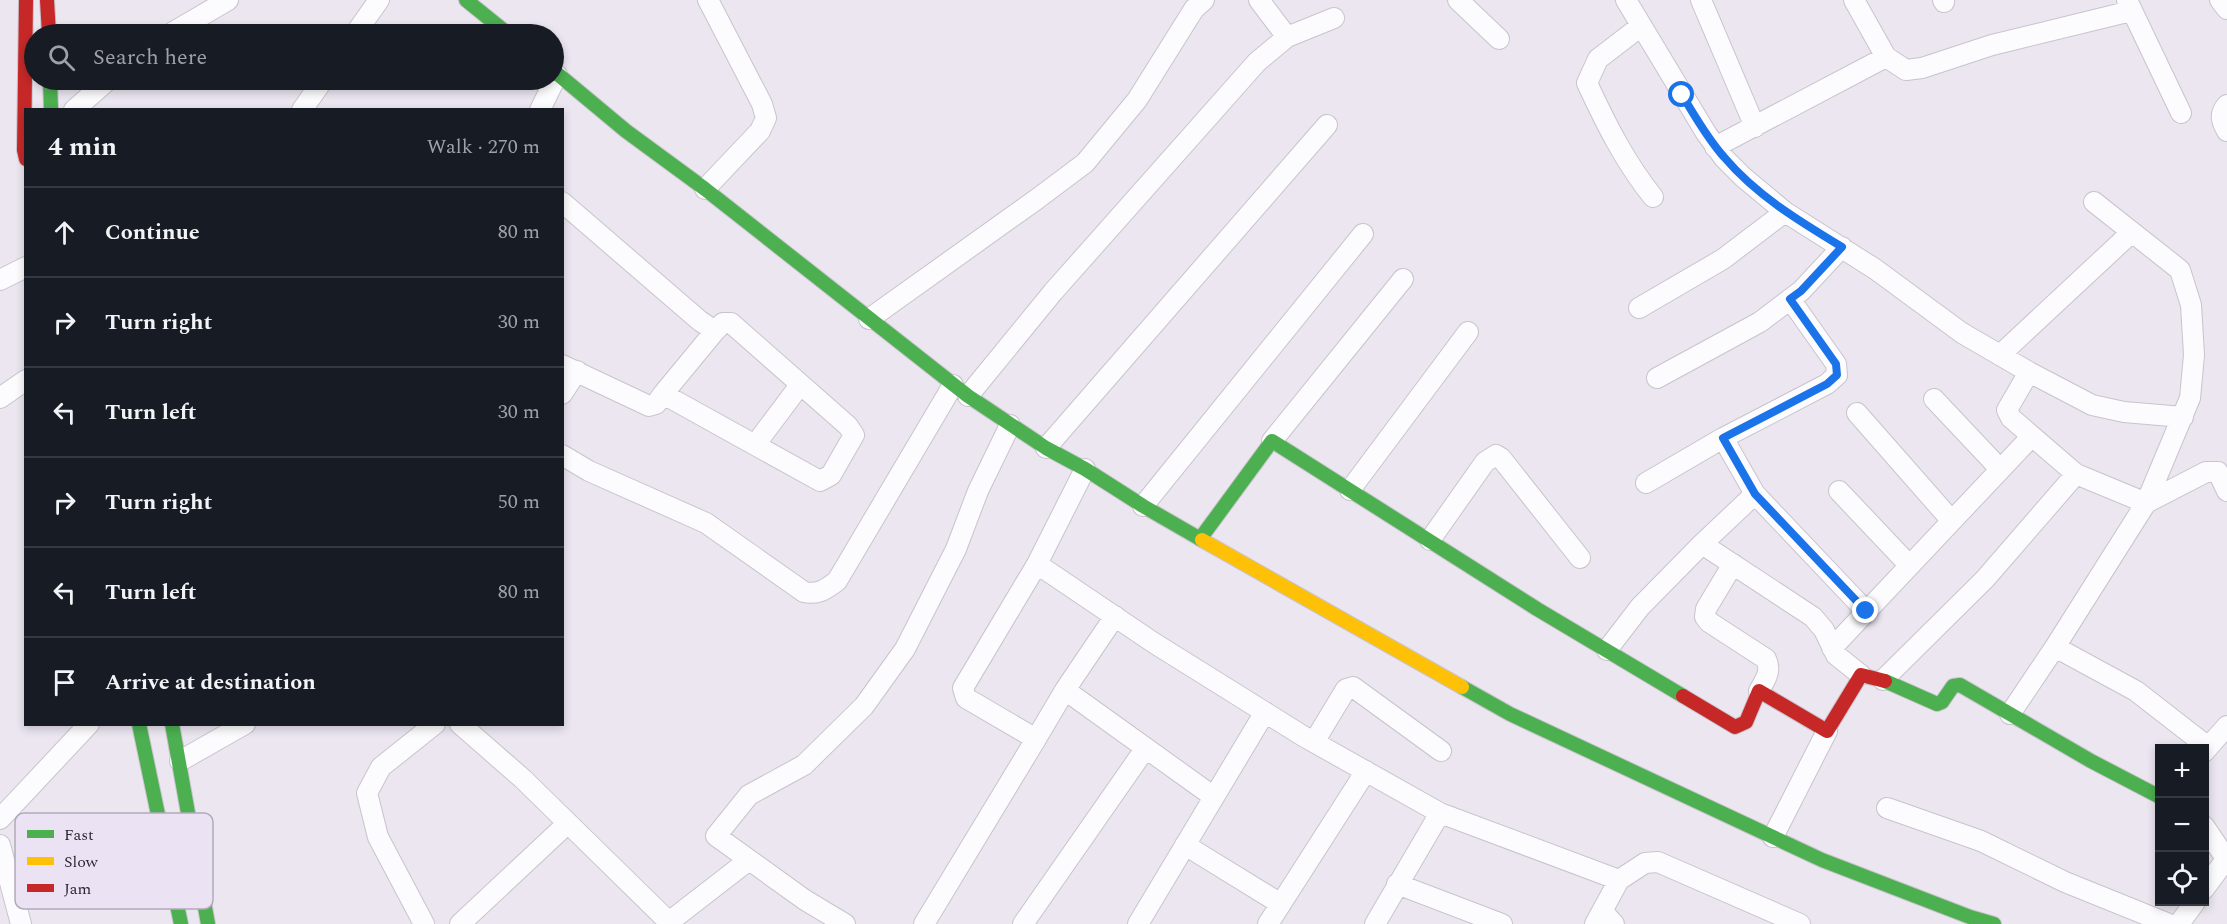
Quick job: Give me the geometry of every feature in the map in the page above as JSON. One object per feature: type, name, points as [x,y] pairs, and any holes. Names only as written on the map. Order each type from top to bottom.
[{"type":"street","points":[[26,0],[26,24]]},
{"type":"street","points":[[47,0],[48,24]]},
{"type":"street","points":[[187,24],[228,0]]},
{"type":"street","points":[[362,24],[379,0]]},
{"type":"street","points":[[466,0],[496,24]]},
{"type":"street","points":[[705,189],[760,131],[766,118],[762,104],[708,0]]},
{"type":"street","points":[[869,319],[1037,200],[1085,163],[1137,100],[1194,9],[1204,0]]},
{"type":"street","points":[[1259,0],[1287,37]]},
{"type":"street","points":[[1458,0],[1499,39]]},
{"type":"street","points":[[1626,0],[1682,95],[1720,152],[1743,177],[1785,212],[1842,247],[1962,333],[2092,405],[2124,412],[2183,417]]},
{"type":"street","points":[[1701,0],[1755,127]]},
{"type":"street","points":[[1854,0],[1886,57],[1906,70],[1922,68],[1992,45],[2129,6],[2181,113]]},
{"type":"street","points":[[2220,0],[2227,9]]},
{"type":"street","points":[[564,456],[589,471],[706,523],[804,592],[814,594],[824,591],[837,581],[961,390],[1053,292],[1257,62],[1287,37],[1334,18]]},
{"type":"street","points":[[1641,26],[1598,59],[1587,83],[1614,139],[1636,176],[1653,197]]},
{"type":"street","points":[[1720,152],[1755,127],[1886,57]]},
{"type":"street","points":[[564,80],[626,131],[705,189],[961,390],[1046,448],[1085,469],[1143,506],[1510,714],[1833,864],[1970,917],[1994,924]]},
{"type":"street","points":[[24,108],[25,90]]},
{"type":"street","points":[[50,90],[51,108]]},
{"type":"street","points":[[76,108],[97,90]]},
{"type":"street","points":[[313,105],[319,90]]},
{"type":"street","points":[[541,108],[548,90]]},
{"type":"street","points":[[2227,105],[2221,113],[2227,131]]},
{"type":"street","points":[[1046,448],[1327,125]]},
{"type":"street","points":[[2010,714],[2146,503],[2190,398],[2193,355],[2191,305],[2180,270],[2094,202]]},
{"type":"street","points":[[564,204],[715,331]]},
{"type":"street","points":[[1639,308],[1723,259],[1785,212]]},
{"type":"street","points":[[2000,355],[2132,232]]},
{"type":"street","points":[[1143,506],[1363,234]]},
{"type":"street","points":[[1657,378],[1760,322],[1801,291],[1842,247]]},
{"type":"street","points":[[0,280],[24,268]]},
{"type":"street","points":[[1200,539],[1272,441],[1403,279]]},
{"type":"street","points":[[1646,483],[1723,438],[1827,384],[1837,375],[1836,364],[1790,299]]},
{"type":"street","points":[[564,388],[570,368],[646,406],[656,404],[663,394],[715,331],[723,323],[731,323],[854,435],[831,475],[820,481],[663,394]]},
{"type":"street","points":[[1350,490],[1468,332]]},
{"type":"street","points":[[2029,372],[2007,410],[2011,418],[2076,474],[2146,503],[2206,472],[2218,472],[2227,491]]},
{"type":"street","points":[[0,398],[24,381]]},
{"type":"street","points":[[755,445],[800,385]]},
{"type":"street","points":[[1934,399],[2000,469]]},
{"type":"street","points":[[1857,413],[1951,520]]},
{"type":"street","points":[[845,924],[805,900],[716,836],[749,795],[804,765],[864,706],[899,658],[956,549],[978,491],[1010,425]]},
{"type":"street","points":[[1832,648],[2032,436]]},
{"type":"street","points":[[1723,438],[1755,494],[1866,611]]},
{"type":"street","points":[[1272,441],[1537,609],[1735,727],[1746,722],[1770,666],[1766,659],[1708,622],[1704,617],[1706,609],[1733,564]]},
{"type":"street","points":[[1430,540],[1485,462],[1496,455],[1501,458],[1580,558]]},
{"type":"street","points":[[1036,739],[966,698],[963,688],[1037,564],[1085,469]]},
{"type":"street","points":[[1882,680],[1985,579],[2076,474]]},
{"type":"street","points":[[1839,491],[1909,565]]},
{"type":"street","points":[[1607,650],[1640,607],[1702,543],[1755,494]]},
{"type":"street","points":[[1702,543],[1813,617],[1824,630],[1836,655],[1861,675],[1882,680],[1937,704],[1942,702],[1953,686],[1960,685],[2155,794]]},
{"type":"street","points":[[1037,564],[1265,712],[1440,813],[1619,880]]},
{"type":"street","points":[[924,924],[1065,690],[1115,616]]},
{"type":"street","points":[[2055,647],[2136,692],[2199,744]]},
{"type":"street","points":[[1773,837],[1827,731],[1861,675]]},
{"type":"street","points":[[1314,742],[1346,688],[1353,687],[1441,750]]},
{"type":"street","points":[[1065,690],[1214,797]]},
{"type":"street","points":[[1759,691],[1827,731]]},
{"type":"street","points":[[1138,924],[1265,712]]},
{"type":"street","points":[[0,819],[87,726]]},
{"type":"street","points":[[139,726],[158,813]]},
{"type":"street","points":[[172,726],[189,813]]},
{"type":"street","points":[[180,761],[241,726]]},
{"type":"street","points":[[424,924],[378,837],[367,793],[381,767],[432,726]]},
{"type":"street","points":[[462,726],[523,779],[670,923],[748,860]]},
{"type":"street","points":[[2209,747],[2227,726]]},
{"type":"street","points":[[1023,924],[1145,748]]},
{"type":"street","points":[[1268,924],[1366,771]]},
{"type":"street","points":[[1887,808],[1981,841],[2065,882],[2169,924]]},
{"type":"street","points":[[1375,924],[1440,813]]},
{"type":"street","points":[[460,924],[568,823]]},
{"type":"street","points":[[2209,832],[2227,858],[2209,883]]},
{"type":"street","points":[[0,845],[15,901]]},
{"type":"street","points":[[1185,845],[1281,904]]},
{"type":"street","points":[[1604,920],[1619,880],[1645,863],[1658,862],[1800,924]]},
{"type":"street","points":[[1397,884],[1502,924]]},
{"type":"street","points":[[2179,924],[2192,906]]},
{"type":"street","points":[[17,909],[21,924]]},
{"type":"street","points":[[178,909],[181,924]]},
{"type":"street","points":[[205,909],[208,924]]},
{"type":"traffic: fast","points":[[466,0],[496,24]]},
{"type":"traffic: fast","points":[[564,79],[626,131],[705,189],[968,396],[1046,448],[1202,540]]},
{"type":"traffic: fast","points":[[50,90],[51,108]]},
{"type":"traffic: fast","points":[[1200,539],[1272,441],[1537,609],[1683,696]]},
{"type":"traffic: fast","points":[[1885,681],[1937,704],[1942,702],[1953,686],[1960,685],[2091,761],[2155,794]]},
{"type":"traffic: fast","points":[[1462,687],[1510,714],[1822,860],[1970,917],[1994,924]]},
{"type":"traffic: fast","points":[[139,726],[158,813]]},
{"type":"traffic: fast","points":[[172,726],[188,813]]},
{"type":"traffic: fast","points":[[178,909],[181,924]]},
{"type":"traffic: fast","points":[[205,909],[208,924]]},
{"type":"traffic: slow","points":[[1202,540],[1462,687]]},
{"type":"traffic: jam","points":[[26,0],[26,24]]},
{"type":"traffic: jam","points":[[47,0],[48,24]]},
{"type":"traffic: jam","points":[[25,90],[25,108]]},
{"type":"traffic: jam","points":[[1683,696],[1735,727],[1746,722],[1759,691],[1827,731],[1861,675],[1885,681]]},
{"type":"route","points":[[1682,95],[1715,147],[1743,177],[1785,212],[1842,247],[1801,291],[1790,299],[1836,364],[1837,375],[1827,384],[1723,438],[1755,494],[1866,611]]}]
